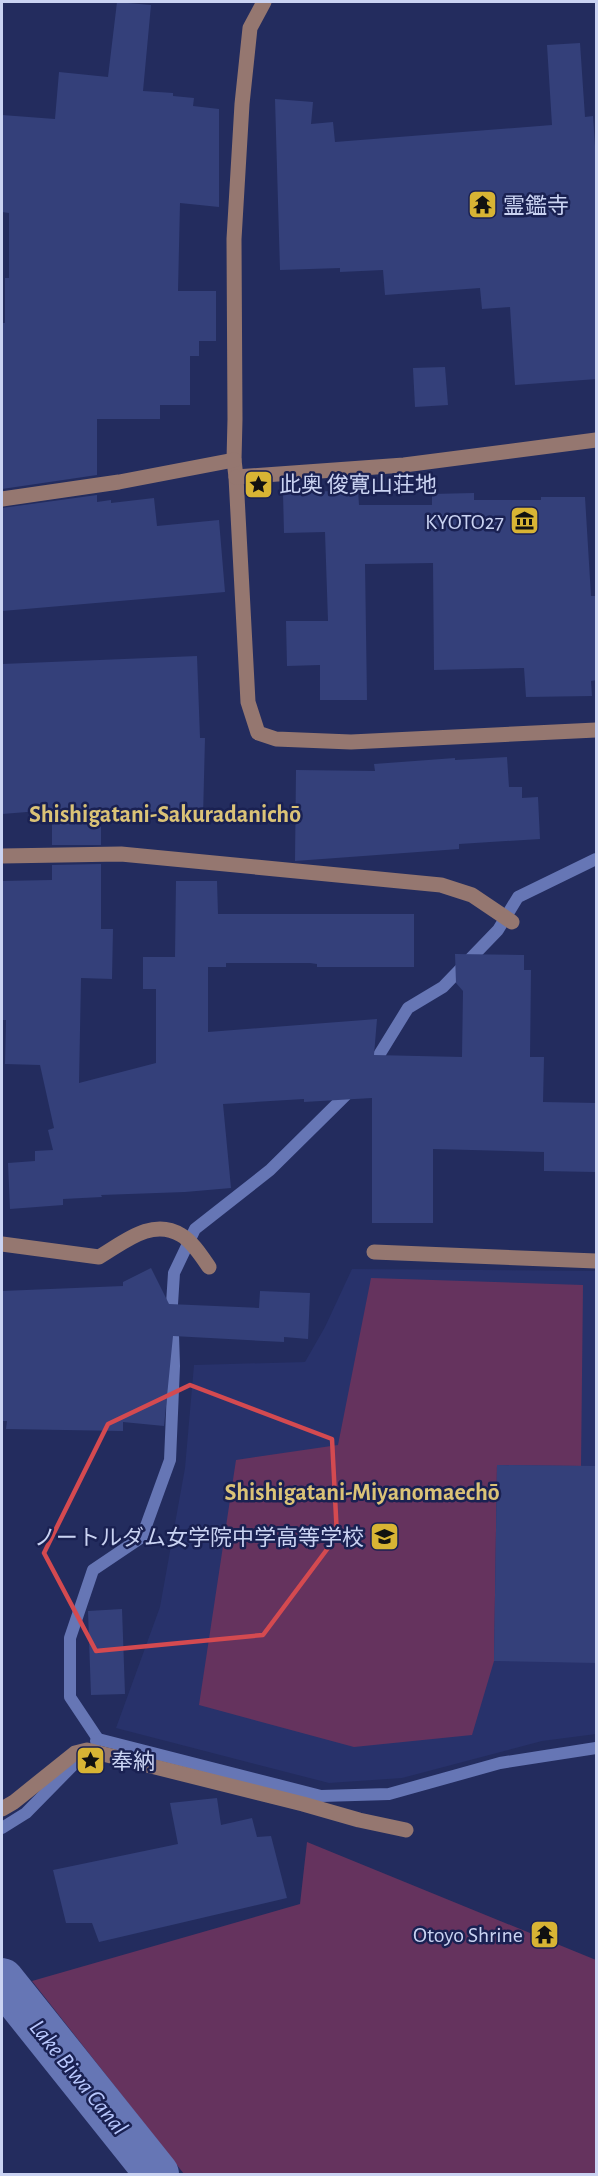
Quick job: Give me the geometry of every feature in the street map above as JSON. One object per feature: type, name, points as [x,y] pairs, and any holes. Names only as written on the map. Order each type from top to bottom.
[{"type":"street","points":[[264,2],[250,28],[234,239],[234,460],[248,702],[258,733],[276,739],[351,742],[597,730]]},
{"type":"street","points":[[236,477],[404,465],[597,440]]},
{"type":"street","points":[[2,500],[119,482],[234,460]]},
{"type":"street","points":[[2,856],[122,854],[441,885],[472,895],[512,922]]},
{"type":"street","points":[[2,1244],[99,1257],[133,1236],[158,1228],[181,1235],[209,1267]]},
{"type":"street","points":[[374,1252],[597,1261]]},
{"type":"street","points":[[2,1809],[75,1753],[87,1750],[406,1830]]},
{"type":"highlighted area","points":[[190,1385],[332,1439],[337,1536],[263,1635],[96,1651],[44,1553],[108,1424]]},
{"type":"shaded area","name":"ノートルダム女学院中学高等学校","points":[[352,1269],[596,1271],[596,1734],[542,1741],[402,1778],[329,1783],[116,1728],[160,1607],[185,1468],[194,1365],[305,1362],[325,1327]]},
{"type":"shaded area","points":[[371,1278],[583,1285],[581,1466],[497,1465],[494,1661],[472,1735],[354,1747],[199,1705],[236,1460],[338,1445]]},
{"type":"shaded area","points":[[307,1842],[596,1960],[596,2174],[184,2174],[32,1981],[300,1904]]},
{"type":"building","points":[[117,2],[151,5],[143,91],[173,93],[173,96],[194,98],[193,106],[219,109],[219,207],[180,203],[178,291],[216,291],[216,341],[199,341],[199,356],[190,356],[190,405],[160,405],[160,419],[97,419],[97,475],[2,489],[2,323],[5,323],[5,278],[9,278],[9,213],[2,212],[2,115],[55,119],[59,72],[108,77]]},
{"type":"building","points":[[580,43],[585,117],[593,116],[597,176],[597,379],[515,385],[510,307],[482,309],[480,288],[385,295],[383,270],[340,272],[340,268],[280,270],[275,99],[313,102],[311,124],[333,122],[335,142],[552,125],[547,45]]},
{"type":"building","points":[[445,367],[448,405],[415,407],[413,368]]},
{"type":"building","points":[[358,490],[359,505],[432,505],[432,494],[474,493],[474,500],[541,500],[541,497],[585,497],[591,596],[595,596],[597,615],[597,680],[591,681],[592,696],[526,697],[524,668],[434,670],[433,563],[365,564],[367,700],[320,700],[320,665],[287,666],[286,621],[328,621],[325,532],[284,533],[283,493]]},
{"type":"building","points":[[97,495],[97,502],[111,500],[111,503],[154,498],[157,526],[219,520],[225,592],[2,611],[2,508]]},
{"type":"building","points":[[197,656],[200,738],[205,738],[203,817],[101,818],[101,845],[52,845],[52,810],[2,814],[2,664]]},
{"type":"building","points":[[507,757],[509,787],[522,787],[522,798],[538,797],[540,839],[459,844],[459,849],[295,861],[296,770],[375,771],[374,764]]},
{"type":"building","points":[[101,864],[101,929],[113,929],[112,979],[81,978],[79,1083],[156,1063],[156,989],[143,989],[143,957],[175,957],[176,881],[217,881],[218,914],[414,914],[414,967],[317,967],[317,964],[310,963],[226,963],[226,967],[208,967],[208,1032],[377,1019],[374,1055],[462,1057],[463,991],[456,983],[455,954],[524,955],[524,970],[531,970],[530,1057],[544,1057],[543,1102],[597,1103],[595,1172],[544,1171],[544,1152],[433,1149],[433,1223],[372,1223],[372,1098],[223,1104],[231,1188],[101,1195],[102,1197],[63,1199],[63,1205],[10,1209],[8,1163],[35,1161],[35,1151],[53,1150],[48,1130],[54,1128],[40,1065],[5,1064],[6,1020],[2,1020],[2,881],[52,880],[52,865]]},
{"type":"building","points":[[151,1268],[169,1304],[259,1308],[260,1291],[310,1293],[308,1339],[284,1337],[284,1342],[173,1336],[164,1426],[123,1422],[123,1431],[6,1429],[7,1421],[2,1421],[2,1291],[123,1286],[123,1282]]},
{"type":"building","points":[[497,1465],[597,1466],[597,1663],[494,1661]]},
{"type":"building","points":[[122,1609],[125,1694],[91,1695],[88,1611]]},
{"type":"building","points":[[217,1798],[221,1825],[252,1818],[257,1837],[271,1836],[287,1898],[99,1942],[92,1923],[66,1923],[53,1870],[178,1844],[170,1803]]},
{"type":"waterway","points":[[371,1068],[408,1008],[443,987],[498,930],[518,897],[596,859]]},
{"type":"waterway","points":[[98,1739],[70,1697],[70,1638],[93,1570],[142,1537],[170,1460],[174,1366],[172,1304],[174,1273],[195,1229],[270,1170],[351,1090]]},
{"type":"waterway","points":[[96,1741],[98,1739],[321,1796],[389,1794],[500,1763],[596,1748]]},
{"type":"waterway","points":[[2,1828],[26,1813],[84,1754]]},
{"type":"waterway","name":"Lake Biwa Canal","points":[[2,1980],[157,2174]]},
{"type":"place","name":"霊鑑寺","points":[[482,205]]},
{"type":"place","name":"此奥 俊寛山荘地","points":[[258,484]]},
{"type":"place","name":"KYOTO27","points":[[525,521]]},
{"type":"place","name":"ノートルダム女学院中学高等学校","points":[[385,1537]]},
{"type":"place","name":"奉納","points":[[90,1761]]},
{"type":"place","name":"Otoyo Shrine","points":[[544,1934]]},
{"type":"district","name":"Shishigatani-Sakuradanichō","points":[[165,814]]},
{"type":"district","name":"Shishigatani-Miyanomaechō","points":[[362,1492]]}]
